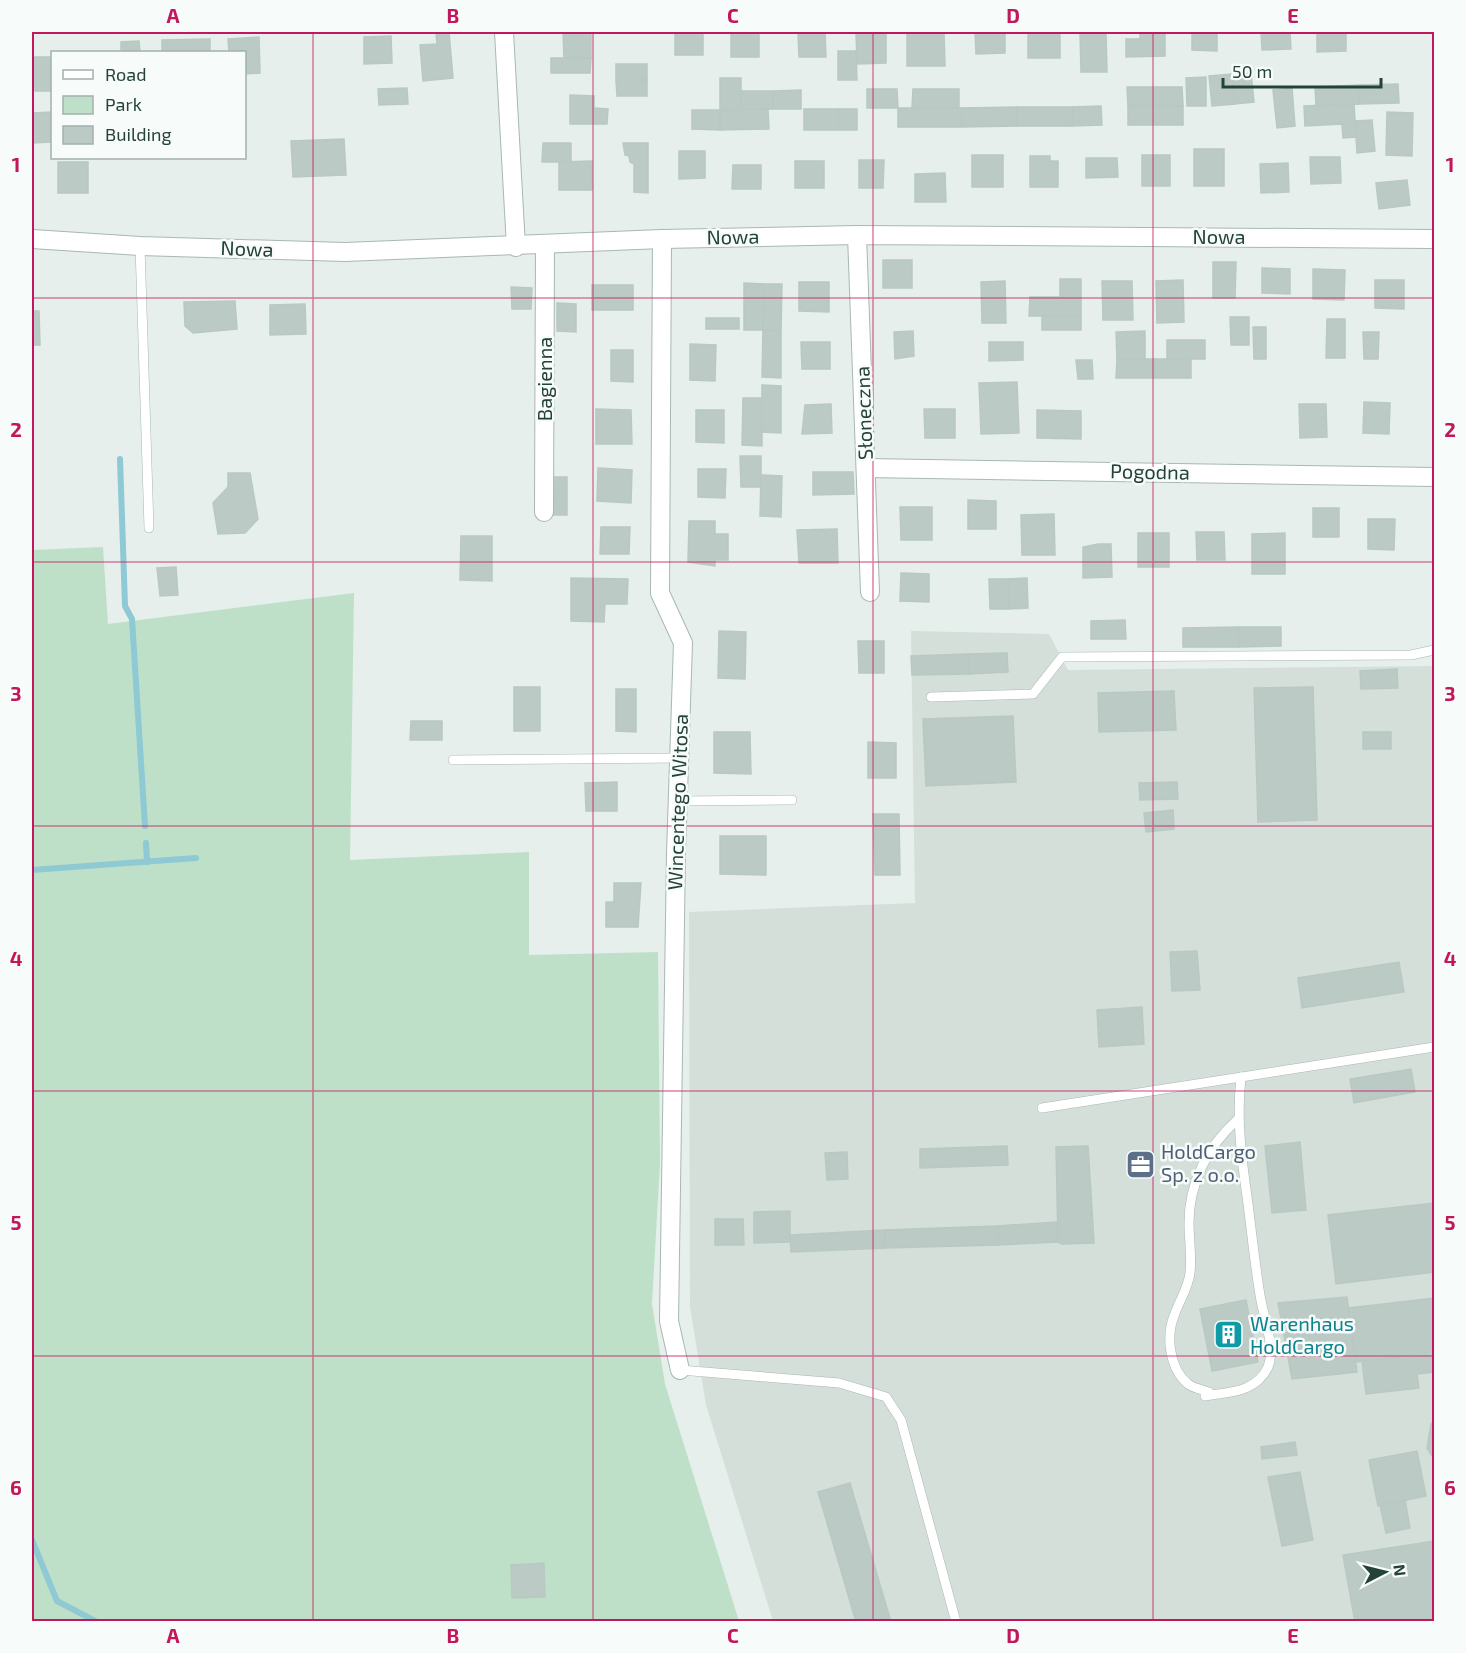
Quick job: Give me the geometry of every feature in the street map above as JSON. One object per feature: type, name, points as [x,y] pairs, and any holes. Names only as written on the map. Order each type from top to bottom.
[{"type":"street","points":[[504,32],[516,247]]},
{"type":"street","name":"Nowa","points":[[32,239],[141,246],[345,252],[516,247],[662,239],[857,235],[1434,239]]},
{"type":"street","name":"Słoneczna","points":[[857,235],[870,592]]},
{"type":"street","name":"Wincentego Witosa","points":[[662,239],[660,593],[683,643],[669,1321],[680,1370]]},
{"type":"street","name":"Bagienna","points":[[544,245],[544,512]]},
{"type":"street","name":"Pogodna","points":[[866,468],[1434,477]]},
{"type":"lane","points":[[141,246],[149,528]]},
{"type":"lane","points":[[932,697],[1033,694],[1062,657],[1411,655],[1434,650]]},
{"type":"lane","points":[[453,760],[680,758]]},
{"type":"lane","points":[[678,801],[792,800]]},
{"type":"lane","points":[[1042,1108],[1434,1047]]},
{"type":"lane","points":[[1238,1119],[1221,1134],[1195,1178],[1189,1221],[1191,1263],[1189,1285],[1174,1316],[1168,1341],[1176,1365],[1188,1383],[1209,1392],[1205,1396],[1246,1390],[1267,1368],[1271,1355],[1260,1295],[1238,1119],[1241,1077]]},
{"type":"lane","points":[[680,1370],[839,1383],[886,1397],[901,1420],[956,1622]]},
{"type":"shaded area","points":[[911,631],[1049,634],[1068,670],[1434,666],[1434,1621],[773,1621],[706,1405],[690,1307],[689,912],[915,903]]},
{"type":"green space","points":[[103,547],[108,624],[354,593],[350,860],[529,852],[529,955],[658,952],[660,1163],[652,1304],[665,1384],[739,1621],[32,1622],[32,550]]},
{"type":"building","points":[[449,32],[453,78],[423,81],[420,45],[437,44],[436,34]]},
{"type":"building","points":[[563,32],[591,32],[591,58],[564,57]]},
{"type":"building","points":[[675,32],[703,32],[703,55],[675,55]]},
{"type":"building","points":[[731,32],[759,32],[759,57],[731,57]]},
{"type":"building","points":[[798,32],[825,32],[826,57],[799,57]]},
{"type":"building","points":[[856,32],[886,32],[886,63],[857,64]]},
{"type":"building","points":[[907,32],[944,32],[945,66],[907,66]]},
{"type":"building","points":[[975,32],[1005,32],[1005,53],[976,54]]},
{"type":"building","points":[[1028,32],[1060,32],[1060,58],[1028,58]]},
{"type":"building","points":[[1140,32],[1165,32],[1165,56],[1126,57],[1126,39],[1140,39]]},
{"type":"building","points":[[1192,32],[1217,32],[1217,51],[1192,50]]},
{"type":"building","points":[[1261,32],[1290,32],[1291,49],[1262,50]]},
{"type":"building","points":[[1317,32],[1346,32],[1346,51],[1317,52]]},
{"type":"building","points":[[1080,33],[1106,33],[1107,72],[1081,72]]},
{"type":"building","points":[[391,36],[392,63],[364,64],[364,37]]},
{"type":"building","points":[[259,37],[260,73],[246,74],[246,51],[229,51],[228,39]]},
{"type":"building","points":[[210,39],[210,51],[162,51],[162,40]]},
{"type":"building","points":[[139,41],[140,51],[121,51],[121,42]]},
{"type":"building","points":[[838,51],[856,51],[857,80],[838,80]]},
{"type":"building","points":[[34,57],[51,57],[51,91],[35,91]]},
{"type":"building","points":[[551,58],[591,58],[590,73],[551,73]]},
{"type":"building","points":[[616,64],[647,64],[647,80],[616,80]]},
{"type":"building","points":[[1251,73],[1254,102],[1235,104],[1232,74]]},
{"type":"building","points":[[1232,74],[1235,104],[1212,106],[1209,76]]},
{"type":"building","points":[[1206,77],[1206,106],[1187,106],[1186,78]]},
{"type":"building","points":[[720,78],[741,78],[741,110],[720,110]]},
{"type":"building","points":[[616,80],[647,80],[647,96],[617,96]]},
{"type":"building","points":[[1398,84],[1399,103],[1359,104],[1358,85]]},
{"type":"building","points":[[1358,85],[1359,104],[1316,106],[1315,87]]},
{"type":"building","points":[[1127,87],[1182,87],[1183,106],[1128,106]]},
{"type":"building","points":[[407,88],[408,104],[379,105],[378,89]]},
{"type":"building","points":[[1292,88],[1295,126],[1277,128],[1273,90]]},
{"type":"building","points":[[867,89],[897,89],[898,108],[867,108]]},
{"type":"building","points":[[913,89],[959,89],[959,108],[912,108]]},
{"type":"building","points":[[801,90],[801,109],[773,109],[773,91]]},
{"type":"building","points":[[741,91],[773,91],[773,109],[741,110]]},
{"type":"building","points":[[570,95],[594,96],[594,108],[608,109],[607,124],[570,124]]},
{"type":"building","points":[[1354,104],[1356,137],[1343,138],[1342,124],[1305,126],[1304,106]]},
{"type":"building","points":[[1101,106],[1102,125],[1072,126],[1073,107]]},
{"type":"building","points":[[1128,106],[1183,106],[1183,125],[1128,125]]},
{"type":"building","points":[[1017,107],[1017,126],[962,127],[962,108]]},
{"type":"building","points":[[1017,107],[1073,107],[1072,126],[1017,126]]},
{"type":"building","points":[[898,108],[962,108],[962,127],[898,127]]},
{"type":"building","points":[[768,109],[769,129],[720,130],[720,110]]},
{"type":"building","points":[[804,109],[838,109],[838,130],[804,130]]},
{"type":"building","points":[[838,109],[857,109],[857,130],[838,130]]},
{"type":"building","points":[[692,110],[720,110],[720,130],[692,129]]},
{"type":"building","points":[[51,112],[51,142],[32,143],[32,113]]},
{"type":"building","points":[[1387,112],[1413,113],[1412,156],[1386,155]]},
{"type":"building","points":[[1372,120],[1375,151],[1357,153],[1355,121]]},
{"type":"building","points":[[344,139],[346,175],[293,177],[291,141]]},
{"type":"building","points":[[543,143],[571,143],[571,162],[542,162]]},
{"type":"building","points":[[623,143],[648,143],[648,193],[634,192],[634,164],[630,162],[629,156],[625,155]]},
{"type":"building","points":[[1194,149],[1224,149],[1224,186],[1194,186]]},
{"type":"building","points":[[679,151],[705,151],[705,178],[679,179]]},
{"type":"building","points":[[972,155],[1003,155],[1003,187],[972,187]]},
{"type":"building","points":[[1142,155],[1170,155],[1170,186],[1142,186]]},
{"type":"building","points":[[1030,156],[1050,156],[1050,161],[1058,161],[1058,187],[1030,187]]},
{"type":"building","points":[[1310,157],[1340,157],[1341,183],[1311,184]]},
{"type":"building","points":[[1086,158],[1117,158],[1118,177],[1086,178]]},
{"type":"building","points":[[859,160],[884,160],[883,188],[859,188]]},
{"type":"building","points":[[592,161],[592,190],[559,190],[559,162]]},
{"type":"building","points":[[795,161],[824,161],[824,188],[795,188]]},
{"type":"building","points":[[58,162],[88,162],[88,193],[58,193]]},
{"type":"building","points":[[1288,163],[1289,192],[1261,193],[1260,164]]},
{"type":"building","points":[[733,165],[761,165],[761,189],[732,189]]},
{"type":"building","points":[[945,173],[946,202],[915,202],[915,174]]},
{"type":"building","points":[[1407,180],[1410,205],[1379,209],[1376,183]]},
{"type":"building","points":[[883,260],[912,260],[912,288],[883,288]]},
{"type":"building","points":[[1213,262],[1236,262],[1235,298],[1213,298]]},
{"type":"building","points":[[1262,268],[1290,269],[1290,294],[1262,293]]},
{"type":"building","points":[[1313,269],[1345,270],[1344,300],[1313,299]]},
{"type":"building","points":[[1060,279],[1081,279],[1081,316],[1029,316],[1030,297],[1060,297]]},
{"type":"building","points":[[1183,280],[1184,322],[1157,323],[1156,281]]},
{"type":"building","points":[[1375,280],[1404,280],[1404,309],[1375,308]]},
{"type":"building","points":[[1005,281],[1006,323],[982,323],[981,282]]},
{"type":"building","points":[[1102,281],[1132,281],[1133,320],[1103,320]]},
{"type":"building","points":[[799,282],[829,282],[829,312],[799,311]]},
{"type":"building","points":[[744,283],[764,284],[763,330],[744,330]]},
{"type":"building","points":[[764,284],[782,284],[781,331],[763,330]]},
{"type":"building","points":[[592,285],[633,285],[633,310],[592,310]]},
{"type":"building","points":[[511,287],[532,288],[531,309],[512,309]]},
{"type":"building","points":[[235,301],[237,329],[193,333],[185,326],[184,302]]},
{"type":"building","points":[[557,303],[576,304],[576,332],[557,331]]},
{"type":"building","points":[[305,304],[306,334],[270,335],[270,305]]},
{"type":"building","points":[[32,311],[39,311],[40,345],[32,345]]},
{"type":"building","points":[[1042,316],[1081,316],[1081,330],[1042,330]]},
{"type":"building","points":[[1230,317],[1249,317],[1249,345],[1231,345]]},
{"type":"building","points":[[706,318],[739,318],[739,329],[706,329]]},
{"type":"building","points":[[1327,319],[1345,319],[1345,358],[1326,358]]},
{"type":"building","points":[[1253,327],[1266,327],[1266,359],[1254,359]]},
{"type":"building","points":[[763,330],[781,331],[781,378],[762,377]]},
{"type":"building","points":[[913,331],[914,356],[895,359],[894,332]]},
{"type":"building","points":[[1145,331],[1145,359],[1117,359],[1116,332]]},
{"type":"building","points":[[1363,332],[1379,332],[1378,359],[1364,359]]},
{"type":"building","points":[[1167,340],[1205,340],[1205,359],[1167,359]]},
{"type":"building","points":[[801,342],[830,342],[830,369],[802,369]]},
{"type":"building","points":[[989,342],[1023,342],[1023,360],[989,361]]},
{"type":"building","points":[[690,344],[716,345],[715,381],[690,380]]},
{"type":"building","points":[[611,350],[633,350],[633,382],[611,381]]},
{"type":"building","points":[[1117,359],[1155,359],[1155,378],[1116,378]]},
{"type":"building","points":[[1155,359],[1191,359],[1191,378],[1155,378]]},
{"type":"building","points":[[1076,360],[1092,360],[1093,379],[1078,379]]},
{"type":"building","points":[[1017,382],[1019,433],[981,434],[979,383]]},
{"type":"building","points":[[762,385],[781,386],[781,433],[762,432]]},
{"type":"building","points":[[743,398],[762,398],[762,446],[742,445]]},
{"type":"building","points":[[1364,402],[1390,403],[1389,434],[1363,433]]},
{"type":"building","points":[[831,404],[832,433],[802,434],[805,405]]},
{"type":"building","points":[[1299,404],[1326,404],[1327,437],[1300,438]]},
{"type":"building","points":[[596,409],[631,410],[632,444],[596,444]]},
{"type":"building","points":[[924,409],[955,409],[955,438],[925,438]]},
{"type":"building","points":[[696,410],[724,410],[724,443],[696,442]]},
{"type":"building","points":[[1037,410],[1081,411],[1081,439],[1037,438]]},
{"type":"building","points":[[740,456],[761,456],[761,487],[741,487]]},
{"type":"building","points":[[598,468],[632,470],[631,503],[597,501]]},
{"type":"building","points":[[698,469],[726,469],[725,498],[698,497]]},
{"type":"building","points":[[813,472],[853,472],[854,494],[813,495]]},
{"type":"building","points":[[228,473],[250,473],[258,519],[245,533],[218,534],[213,503],[228,487]]},
{"type":"building","points":[[761,475],[782,476],[781,517],[760,516]]},
{"type":"building","points":[[551,477],[567,477],[567,515],[551,515]]},
{"type":"building","points":[[968,500],[996,501],[996,529],[968,529]]},
{"type":"building","points":[[900,507],[932,507],[932,540],[901,540]]},
{"type":"building","points":[[1313,508],[1339,508],[1339,537],[1313,537]]},
{"type":"building","points":[[1054,514],[1055,555],[1022,555],[1021,515]]},
{"type":"building","points":[[1368,519],[1395,519],[1394,550],[1368,549]]},
{"type":"building","points":[[689,521],[715,521],[715,534],[728,534],[728,560],[715,560],[715,566],[688,562]]},
{"type":"building","points":[[601,527],[630,527],[629,554],[600,554]]},
{"type":"building","points":[[837,529],[838,563],[799,563],[797,530]]},
{"type":"building","points":[[1196,532],[1224,532],[1225,560],[1197,560]]},
{"type":"building","points":[[1138,533],[1169,533],[1169,567],[1138,567]]},
{"type":"building","points":[[1285,533],[1285,574],[1252,574],[1252,534]]},
{"type":"building","points":[[461,536],[492,536],[492,581],[460,580]]},
{"type":"building","points":[[1111,544],[1112,577],[1083,578],[1083,547]]},
{"type":"building","points":[[176,567],[178,595],[160,596],[157,568]]},
{"type":"building","points":[[901,573],[929,574],[929,602],[900,601]]},
{"type":"building","points":[[571,578],[628,579],[627,604],[605,604],[604,622],[571,621]]},
{"type":"building","points":[[1027,578],[1028,608],[1009,609],[1008,579]]},
{"type":"building","points":[[989,579],[1008,579],[1009,609],[990,609]]},
{"type":"building","points":[[1125,620],[1126,639],[1091,639],[1091,621]]},
{"type":"building","points":[[1238,627],[1239,647],[1183,647],[1183,628]]},
{"type":"building","points":[[1238,627],[1281,627],[1281,646],[1239,647]]},
{"type":"building","points":[[719,631],[746,632],[745,679],[718,678]]},
{"type":"building","points":[[858,641],[884,641],[884,673],[859,673]]},
{"type":"building","points":[[1007,653],[1008,672],[969,674],[968,654]]},
{"type":"building","points":[[968,654],[969,674],[912,675],[911,656]]},
{"type":"building","points":[[1397,669],[1398,688],[1361,689],[1360,671]]},
{"type":"building","points":[[514,687],[540,687],[540,731],[514,731]]},
{"type":"building","points":[[1313,687],[1317,820],[1258,822],[1254,688]]},
{"type":"building","points":[[616,689],[636,689],[636,732],[616,731]]},
{"type":"building","points":[[1174,691],[1176,730],[1099,732],[1098,693]]},
{"type":"building","points":[[1013,716],[1016,782],[926,786],[923,719]]},
{"type":"building","points":[[411,721],[442,721],[442,740],[410,740]]},
{"type":"building","points":[[714,732],[750,732],[751,774],[714,773]]},
{"type":"building","points":[[1363,732],[1391,732],[1391,749],[1363,749]]},
{"type":"building","points":[[868,742],[896,743],[896,778],[868,778]]},
{"type":"building","points":[[617,782],[617,811],[586,811],[585,783]]},
{"type":"building","points":[[1177,782],[1178,799],[1140,800],[1139,783]]},
{"type":"building","points":[[1173,810],[1174,829],[1146,832],[1144,813]]},
{"type":"building","points":[[873,814],[899,814],[900,875],[875,875]]},
{"type":"building","points":[[720,836],[766,836],[766,875],[720,874]]},
{"type":"building","points":[[614,883],[641,883],[638,927],[606,927],[606,902],[614,902]]},
{"type":"building","points":[[1197,951],[1200,990],[1172,991],[1170,952]]},
{"type":"building","points":[[1399,962],[1404,992],[1302,1008],[1298,978]]},
{"type":"building","points":[[1142,1007],[1144,1044],[1099,1047],[1097,1010]]},
{"type":"building","points":[[1411,1069],[1415,1092],[1354,1103],[1350,1079]]},
{"type":"building","points":[[1300,1142],[1306,1210],[1272,1213],[1265,1146]]},
{"type":"building","points":[[1007,1146],[1008,1165],[920,1168],[920,1149]]},
{"type":"building","points":[[1088,1146],[1094,1243],[1062,1244],[1058,1242],[1056,1147]]},
{"type":"building","points":[[847,1152],[848,1179],[827,1180],[825,1153]]},
{"type":"building","points":[[1434,1203],[1434,1272],[1336,1284],[1328,1215]]},
{"type":"building","points":[[790,1211],[790,1242],[754,1243],[754,1212]]},
{"type":"building","points":[[715,1219],[743,1219],[744,1245],[715,1245]]},
{"type":"building","points":[[1057,1222],[1058,1242],[998,1245],[997,1226]]},
{"type":"building","points":[[997,1226],[998,1245],[885,1248],[885,1230]]},
{"type":"building","points":[[885,1230],[885,1248],[791,1252],[790,1235]]},
{"type":"building","points":[[1347,1297],[1357,1372],[1292,1379],[1278,1303]]},
{"type":"building","points":[[1434,1298],[1434,1352],[1356,1362],[1349,1308]]},
{"type":"building","name":"Warenhaus HoldCargo","points":[[1246,1300],[1258,1362],[1212,1371],[1200,1309]]},
{"type":"building","points":[[1434,1354],[1434,1372],[1417,1374],[1419,1388],[1366,1394],[1362,1361]]},
{"type":"building","points":[[1434,1421],[1434,1459],[1427,1448],[1431,1424]]},
{"type":"building","points":[[1295,1442],[1297,1455],[1262,1459],[1261,1447]]},
{"type":"building","points":[[1417,1451],[1426,1496],[1378,1506],[1369,1460]]},
{"type":"building","points":[[1300,1472],[1313,1540],[1282,1546],[1268,1477]]},
{"type":"building","points":[[850,1483],[891,1622],[856,1622],[818,1492]]},
{"type":"building","points":[[1405,1500],[1410,1528],[1386,1533],[1380,1505]]},
{"type":"building","points":[[1434,1541],[1434,1622],[1355,1622],[1343,1555]]},
{"type":"building","points":[[544,1563],[545,1597],[512,1598],[511,1565]]},
{"type":"waterway","points":[[120,459],[125,606],[132,619],[145,826]]},
{"type":"waterway","points":[[146,843],[147,862]]},
{"type":"waterway","points":[[32,870],[196,858]]},
{"type":"waterway","points":[[32,1540],[57,1601],[97,1622]]},
{"type":"place","name":"HoldCargo Sp. z o.o.","points":[[1140,1164]]},
{"type":"place","name":"Warenhaus HoldCargo","points":[[1229,1335]]}]
